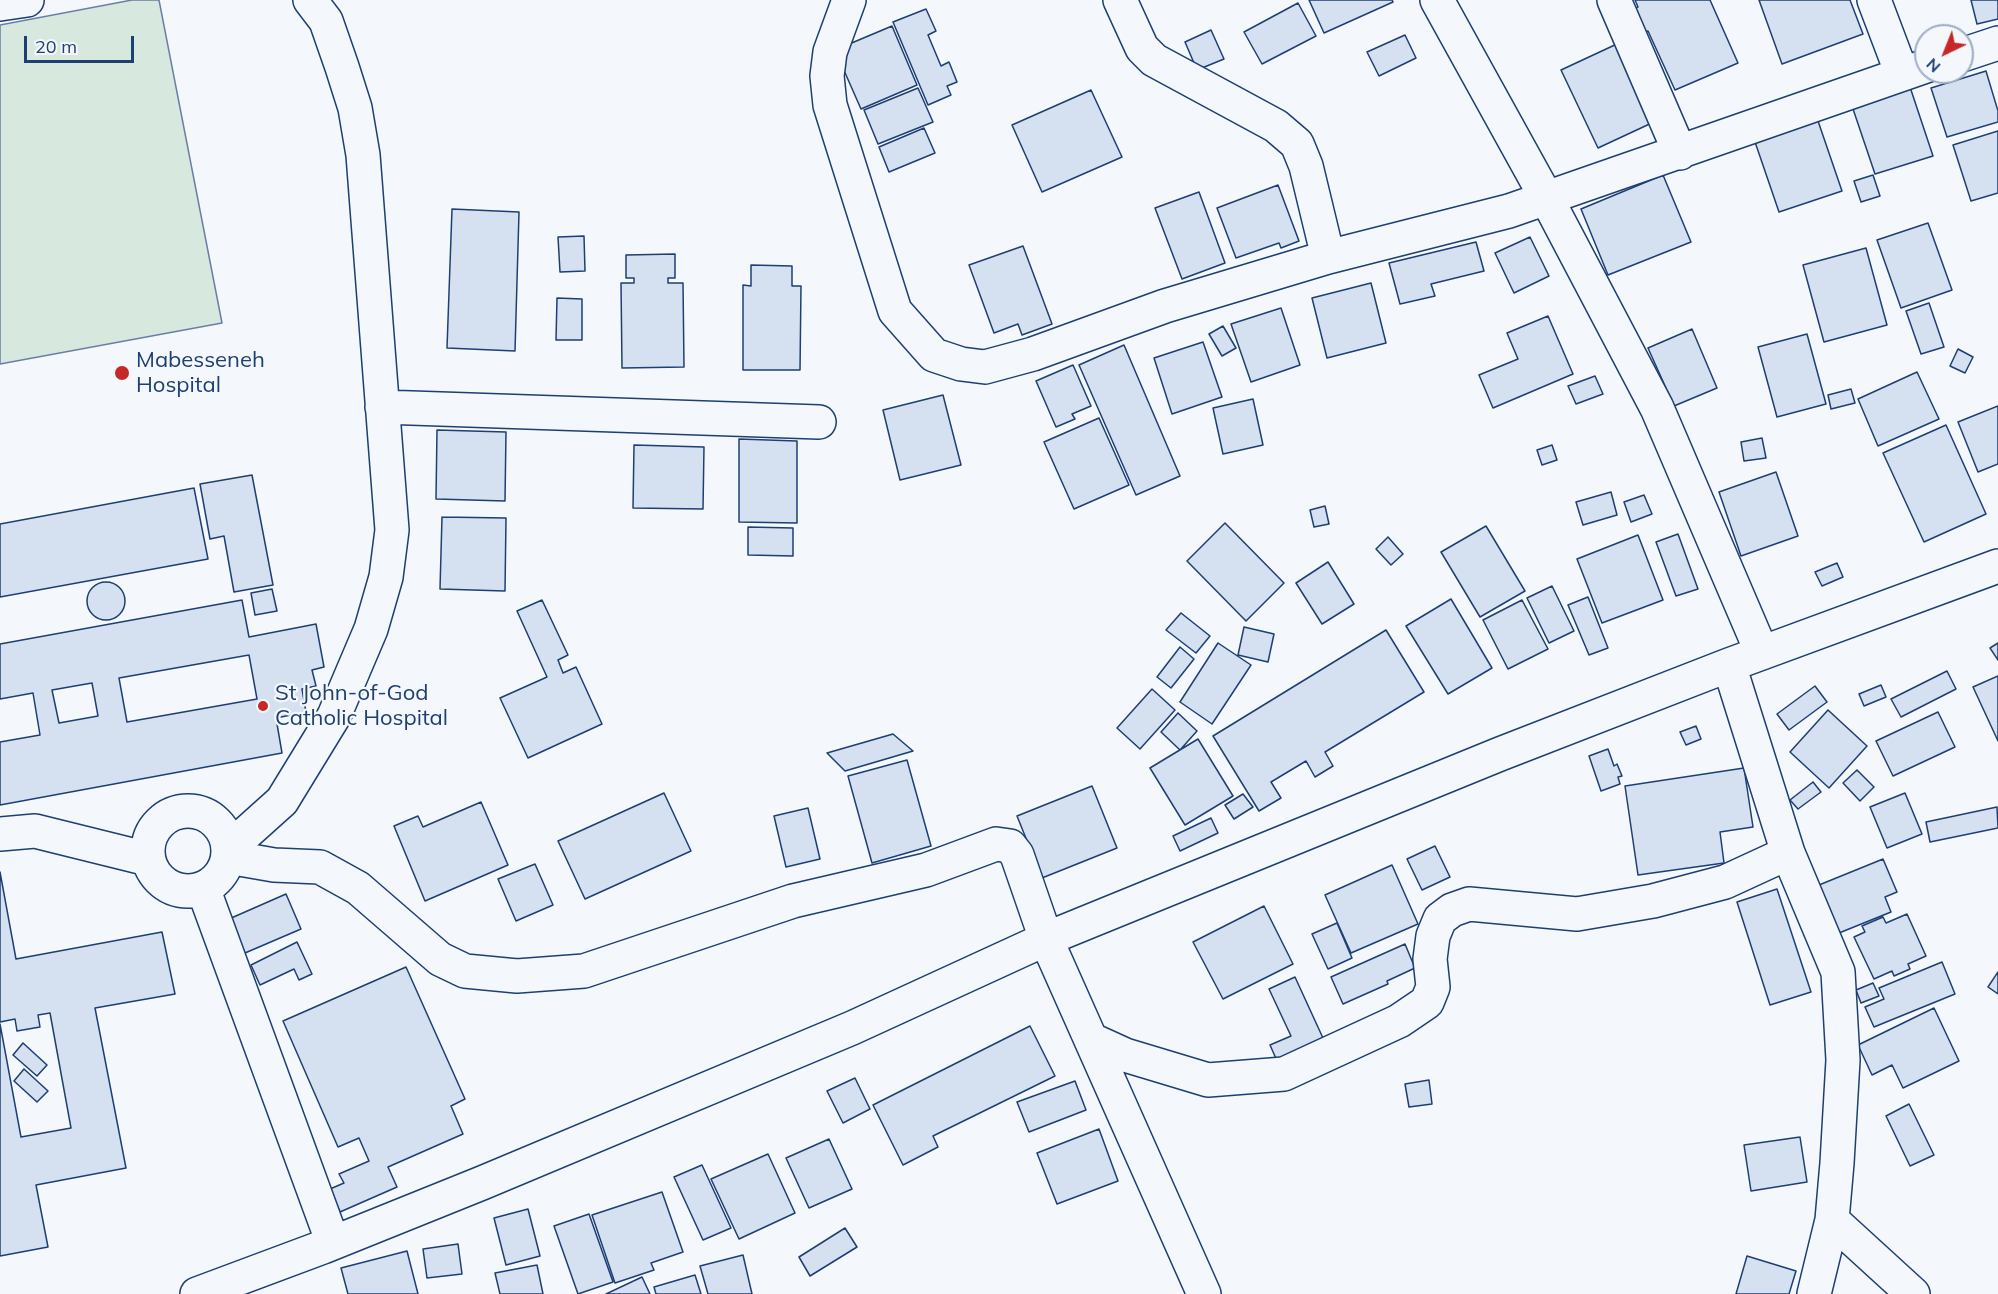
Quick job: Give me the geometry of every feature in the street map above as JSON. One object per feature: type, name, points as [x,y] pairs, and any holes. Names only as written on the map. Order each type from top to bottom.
[{"type":"street","points":[[0,4],[27,0]]},
{"type":"street","points":[[228,850],[223,830],[213,819],[187,810],[174,813],[162,820],[153,831],[148,844],[148,859],[154,872],[169,886],[189,891],[203,888],[219,876],[228,850],[282,801],[334,716],[371,629],[386,577],[392,530],[363,155],[356,117],[326,21],[310,0]]},
{"type":"street","points":[[849,0],[830,52],[827,76],[830,105],[895,311],[934,355],[961,364],[985,367],[1033,354],[1165,306],[1328,257],[1547,199],[1914,70],[1874,0]]},
{"type":"street","points":[[1120,0],[1142,48],[1154,60],[1275,126],[1297,144],[1306,166],[1328,257]]},
{"type":"street","points":[[1437,0],[1547,199],[1657,408],[1762,653]]},
{"type":"street","points":[[1614,0],[1680,153]]},
{"type":"street","points":[[1974,51],[1998,44]]},
{"type":"street","points":[[382,407],[819,422]]},
{"type":"street","points":[[196,1294],[333,1244],[852,1028],[1046,939],[1500,754],[1729,665],[1998,566]]},
{"type":"street","points":[[1729,665],[1788,853],[1838,972],[1843,1060],[1832,1220],[1814,1294]]},
{"type":"street","points":[[0,834],[34,831],[148,859]]},
{"type":"street","points":[[228,850],[274,865],[320,867],[358,888],[440,958],[465,970],[517,976],[584,971],[782,904],[926,870],[996,844],[1010,846],[1017,855],[1046,939],[1204,1294]]},
{"type":"street","points":[[1092,1040],[1125,1055],[1208,1080],[1284,1074],[1399,1021],[1427,1002],[1433,987],[1431,959],[1433,936],[1440,919],[1452,910],[1470,904],[1577,914],[1653,901],[1725,882],[1788,853]]},
{"type":"street","points":[[203,888],[333,1244]]},
{"type":"street","points":[[1832,1220],[1913,1294]]},
{"type":"shaded area","points":[[132,0],[159,0],[222,323],[0,364],[0,25]]},
{"type":"building","points":[[1309,0],[1392,0],[1393,2],[1324,33]]},
{"type":"building","points":[[1635,0],[1710,0],[1738,63],[1675,90],[1648,31],[1637,35],[1627,12],[1638,7]]},
{"type":"building","points":[[1759,0],[1850,0],[1863,34],[1782,64]]},
{"type":"building","points":[[1971,0],[1998,0],[1998,19],[1977,24]]},
{"type":"building","points":[[1298,3],[1316,36],[1262,64],[1244,32]]},
{"type":"building","points":[[926,9],[936,31],[928,35],[941,66],[949,62],[957,82],[947,86],[951,95],[928,105],[893,22]]},
{"type":"building","points":[[892,26],[917,85],[861,109],[835,50]]},
{"type":"building","points":[[1211,30],[1224,59],[1197,70],[1185,42]]},
{"type":"building","points":[[1405,35],[1416,58],[1379,76],[1367,52]]},
{"type":"building","points":[[1619,43],[1656,121],[1598,148],[1561,70]]},
{"type":"building","points":[[1986,71],[1998,111],[1998,122],[1947,137],[1931,88],[1944,84],[1974,84],[1974,75]]},
{"type":"building","points":[[1910,87],[1933,156],[1875,174],[1852,106]]},
{"type":"building","points":[[918,88],[933,122],[878,144],[864,110]]},
{"type":"building","points":[[1091,90],[1122,157],[1042,192],[1012,125]]},
{"type":"building","points":[[1817,118],[1842,191],[1779,212],[1754,139]]},
{"type":"building","points":[[924,128],[935,153],[889,172],[879,147]]},
{"type":"building","points":[[1998,131],[1998,193],[1971,201],[1953,145]]},
{"type":"building","points":[[1663,175],[1691,242],[1608,275],[1581,209]]},
{"type":"building","points":[[1873,175],[1880,196],[1861,202],[1854,181]]},
{"type":"building","points":[[1278,185],[1299,241],[1281,248],[1279,243],[1236,258],[1217,208]]},
{"type":"building","points":[[1199,192],[1225,263],[1182,279],[1155,208]]},
{"type":"building","points":[[452,209],[519,212],[515,351],[447,348]]},
{"type":"building","points":[[1928,223],[1952,290],[1901,308],[1877,240]]},
{"type":"building","points":[[584,236],[585,271],[560,272],[558,237]]},
{"type":"building","points":[[1530,237],[1549,276],[1514,293],[1495,253]]},
{"type":"building","points":[[1476,242],[1484,271],[1431,284],[1435,296],[1400,304],[1389,263]]},
{"type":"building","points":[[1023,246],[1052,324],[1022,335],[1018,324],[994,333],[969,265]]},
{"type":"building","points":[[1866,248],[1887,325],[1824,342],[1803,265]]},
{"type":"building","points":[[675,254],[675,278],[668,278],[668,283],[683,283],[684,367],[622,368],[621,283],[634,283],[634,278],[626,278],[626,255]]},
{"type":"building","points":[[751,265],[792,266],[792,286],[801,286],[800,370],[743,370],[743,285],[751,286]]},
{"type":"building","points":[[1371,283],[1386,343],[1327,358],[1312,298]]},
{"type":"building","points":[[557,298],[582,299],[582,340],[556,340]]},
{"type":"building","points":[[1929,303],[1944,347],[1921,354],[1906,311]]},
{"type":"building","points":[[1281,308],[1300,365],[1251,382],[1231,324]]},
{"type":"building","points":[[1548,316],[1573,374],[1493,408],[1479,375],[1518,359],[1507,333]]},
{"type":"building","points":[[1223,326],[1236,348],[1222,356],[1209,334]]},
{"type":"building","points":[[1692,329],[1717,388],[1674,406],[1648,348]]},
{"type":"building","points":[[1807,334],[1826,404],[1777,417],[1758,347]]},
{"type":"building","points":[[1203,342],[1222,397],[1172,414],[1154,358]]},
{"type":"building","points":[[1124,345],[1180,476],[1136,495],[1079,365]]},
{"type":"building","points":[[1958,349],[1973,357],[1965,373],[1950,366]]},
{"type":"building","points":[[1073,365],[1091,406],[1072,414],[1075,419],[1056,427],[1036,381]]},
{"type":"building","points":[[1917,372],[1939,419],[1878,446],[1858,399]]},
{"type":"building","points":[[1595,376],[1603,394],[1576,404],[1568,386]]},
{"type":"building","points":[[1851,389],[1855,403],[1831,409],[1828,395]]},
{"type":"building","points":[[943,395],[961,465],[900,480],[883,410]]},
{"type":"building","points":[[1253,399],[1263,445],[1223,454],[1213,408]]},
{"type":"building","points":[[1998,406],[1998,464],[1978,472],[1958,422]]},
{"type":"building","points":[[1099,418],[1129,485],[1074,509],[1044,442]]},
{"type":"building","points":[[1946,425],[1986,514],[1924,542],[1883,453]]},
{"type":"building","points":[[437,430],[506,432],[505,501],[436,499]]},
{"type":"building","points":[[1762,438],[1766,458],[1744,461],[1741,442]]},
{"type":"building","points":[[739,439],[797,441],[797,523],[739,522]]},
{"type":"building","points":[[634,445],[704,447],[703,509],[633,508]]},
{"type":"building","points":[[1552,445],[1557,460],[1542,465],[1537,450]]},
{"type":"building","points":[[1776,472],[1798,536],[1741,556],[1719,492]]},
{"type":"building","points":[[252,475],[273,585],[234,592],[224,536],[210,539],[200,484]]},
{"type":"building","points":[[194,488],[208,559],[0,597],[0,524]]},
{"type":"building","points":[[1611,492],[1617,515],[1583,525],[1576,502]]},
{"type":"building","points":[[1644,495],[1652,514],[1631,522],[1624,502]]},
{"type":"building","points":[[1325,506],[1329,524],[1314,527],[1310,510]]},
{"type":"building","points":[[442,517],[506,518],[505,591],[440,589]]},
{"type":"building","points":[[1225,523],[1284,583],[1246,621],[1187,561]]},
{"type":"building","points":[[1486,526],[1525,591],[1480,617],[1441,552]]},
{"type":"building","points":[[748,527],[793,528],[793,556],[748,555]]},
{"type":"building","points":[[1678,534],[1698,589],[1676,596],[1656,542]]},
{"type":"building","points":[[1638,535],[1663,600],[1602,623],[1577,559]]},
{"type":"building","points":[[1388,537],[1403,554],[1391,565],[1376,549]]},
{"type":"building","points":[[1328,562],[1354,604],[1322,624],[1296,583]]},
{"type":"building","points":[[1837,563],[1843,577],[1822,586],[1815,572]]},
{"type":"building","points":[[106,582],[119,588],[125,601],[119,614],[106,620],[93,614],[87,601],[93,588]]},
{"type":"building","points":[[1552,586],[1574,631],[1549,643],[1527,598]]},
{"type":"building","points":[[272,589],[277,611],[255,615],[251,593]]},
{"type":"building","points":[[1588,597],[1608,648],[1589,655],[1568,605]]},
{"type":"building","points":[[1451,599],[1492,668],[1448,694],[1406,626]]},
{"type":"building","name":"St John-of-God Catholic Hospital","points":[[242,600],[249,637],[316,624],[324,667],[312,670],[316,686],[302,689],[306,712],[276,718],[282,753],[0,805],[0,742],[40,735],[33,693],[0,699],[0,644]],"holes":[[[249,655],[257,699],[127,722],[119,678]],[[92,683],[98,716],[59,723],[52,690]]]},
{"type":"building","points":[[542,600],[568,655],[558,660],[563,673],[576,667],[602,724],[528,758],[500,698],[547,677],[517,611]]},
{"type":"building","points":[[1522,600],[1548,649],[1508,669],[1483,620]]},
{"type":"building","points":[[1181,613],[1210,636],[1196,653],[1166,630]]},
{"type":"building","points":[[1244,627],[1274,634],[1268,662],[1238,655]]},
{"type":"building","points":[[1386,630],[1424,692],[1325,752],[1333,766],[1315,777],[1306,761],[1271,782],[1281,798],[1259,811],[1213,736]]},
{"type":"building","points":[[1218,643],[1251,665],[1212,724],[1180,702]]},
{"type":"building","points":[[1998,643],[1998,660],[1990,648]]},
{"type":"building","points":[[1180,647],[1194,659],[1171,688],[1157,677]]},
{"type":"building","points":[[1947,671],[1956,689],[1901,717],[1891,699]]},
{"type":"building","points":[[1998,676],[1998,741],[1973,687]]},
{"type":"building","points":[[1881,685],[1886,697],[1864,706],[1859,694]]},
{"type":"building","points":[[1815,686],[1827,702],[1789,730],[1777,714]]},
{"type":"building","points":[[1152,689],[1175,710],[1140,749],[1117,728]]},
{"type":"building","points":[[1828,710],[1867,746],[1829,788],[1790,752]]},
{"type":"building","points":[[1938,712],[1955,747],[1893,776],[1876,741]]},
{"type":"building","points":[[1178,713],[1197,731],[1180,750],[1161,732]]},
{"type":"building","points":[[1696,726],[1701,739],[1686,745],[1680,732]]},
{"type":"building","points":[[893,734],[913,751],[845,771],[827,753]]},
{"type":"building","points":[[1198,739],[1233,796],[1185,825],[1150,768]]},
{"type":"building","points":[[1608,749],[1614,766],[1617,764],[1622,776],[1618,777],[1620,784],[1601,791],[1589,756]]},
{"type":"building","points":[[907,760],[931,846],[872,863],[848,776]]},
{"type":"building","points":[[1744,768],[1753,827],[1720,832],[1724,863],[1638,875],[1625,786]]},
{"type":"building","points":[[1857,770],[1874,787],[1860,801],[1843,783]]},
{"type":"building","points":[[1813,782],[1821,792],[1798,809],[1790,800]]},
{"type":"building","points":[[1092,786],[1117,848],[1042,878],[1017,816]]},
{"type":"building","points":[[664,793],[691,851],[585,899],[558,841]]},
{"type":"building","points":[[1905,793],[1922,834],[1887,848],[1870,807]]},
{"type":"building","points":[[1243,794],[1253,807],[1234,819],[1225,805]]},
{"type":"building","points":[[481,802],[508,865],[425,901],[394,826],[418,816],[423,827]]},
{"type":"building","points":[[1997,807],[1998,828],[1930,842],[1926,822]]},
{"type":"building","points":[[808,808],[820,859],[786,867],[774,816]]},
{"type":"building","points":[[1211,818],[1218,833],[1180,851],[1173,836]]},
{"type":"building","points":[[1435,846],[1450,877],[1422,890],[1407,859]]},
{"type":"building","points":[[1883,859],[1897,892],[1885,897],[1891,912],[1839,933],[1819,885]]},
{"type":"building","points":[[535,864],[553,905],[516,921],[498,879]]},
{"type":"building","points":[[1392,865],[1418,924],[1351,953],[1325,895]]},
{"type":"building","points":[[0,872],[16,959],[162,932],[175,994],[95,1008],[126,1168],[36,1185],[48,1247],[0,1256],[0,1024],[21,1137],[71,1128],[50,1013],[38,1015],[40,1027],[17,1031],[15,1019],[0,1022]]},
{"type":"building","points":[[1777,889],[1811,992],[1770,1005],[1737,902]]},
{"type":"building","points":[[286,894],[301,929],[245,953],[229,919]]},
{"type":"building","points":[[1264,906],[1293,964],[1223,999],[1193,942]]},
{"type":"building","points":[[1907,914],[1926,956],[1908,964],[1910,969],[1894,976],[1892,971],[1874,979],[1854,937],[1865,932],[1862,926],[1883,917],[1886,923]]},
{"type":"building","points":[[1337,923],[1352,958],[1328,969],[1312,934]]},
{"type":"building","points":[[297,942],[312,974],[299,980],[294,969],[260,985],[251,965]]},
{"type":"building","points":[[1405,944],[1415,968],[1387,981],[1388,984],[1343,1004],[1331,977]]},
{"type":"building","points":[[1942,962],[1955,994],[1874,1027],[1865,1007],[1884,999],[1879,988]]},
{"type":"building","points":[[406,967],[465,1099],[451,1106],[463,1134],[388,1167],[397,1187],[340,1212],[330,1189],[344,1183],[339,1174],[369,1161],[359,1138],[338,1147],[283,1021]]},
{"type":"building","points":[[1998,972],[1998,994],[1988,987]]},
{"type":"building","points":[[1295,977],[1328,1049],[1281,1070],[1270,1045],[1291,1036],[1269,989]]},
{"type":"building","points":[[1873,983],[1879,996],[1861,1003],[1856,990]]},
{"type":"building","points":[[1934,1008],[1959,1061],[1903,1088],[1892,1065],[1872,1075],[1858,1045]]},
{"type":"building","points":[[1030,1026],[1055,1076],[933,1136],[938,1147],[903,1165],[873,1105]]},
{"type":"building","points":[[23,1043],[47,1065],[37,1076],[13,1055]]},
{"type":"building","points":[[24,1069],[48,1091],[37,1102],[14,1081]]},
{"type":"building","points":[[855,1078],[870,1109],[843,1123],[827,1091]]},
{"type":"building","points":[[1429,1080],[1432,1104],[1409,1107],[1405,1084]]},
{"type":"building","points":[[1075,1081],[1086,1110],[1029,1132],[1017,1102]]},
{"type":"building","points":[[1909,1104],[1934,1155],[1910,1166],[1886,1116]]},
{"type":"building","points":[[1099,1129],[1118,1181],[1057,1204],[1037,1153]]},
{"type":"building","points":[[1800,1137],[1807,1182],[1751,1191],[1744,1145]]},
{"type":"building","points":[[829,1139],[852,1189],[809,1208],[786,1158]]},
{"type":"building","points":[[768,1154],[795,1213],[739,1239],[711,1179]]},
{"type":"building","points":[[702,1165],[731,1228],[703,1240],[674,1177]]},
{"type":"building","points":[[662,1192],[683,1252],[651,1263],[654,1270],[615,1283],[592,1215]]},
{"type":"building","points":[[528,1209],[540,1256],[506,1265],[494,1218]]},
{"type":"building","points":[[589,1214],[613,1282],[578,1294],[554,1226]]},
{"type":"building","points":[[845,1228],[857,1247],[810,1276],[799,1257]]},
{"type":"building","points":[[458,1244],[462,1274],[427,1278],[423,1249]]},
{"type":"building","points":[[407,1251],[418,1294],[348,1294],[341,1268]]},
{"type":"building","points":[[743,1255],[752,1294],[708,1294],[700,1266]]},
{"type":"building","points":[[1747,1256],[1796,1271],[1789,1294],[1736,1294]]},
{"type":"building","points":[[537,1265],[543,1294],[500,1294],[495,1273]]},
{"type":"building","points":[[695,1275],[701,1294],[656,1294],[654,1287]]},
{"type":"building","points":[[642,1277],[650,1294],[606,1294]]},
{"type":"place","name":"Mabesseneh Hospital","points":[[122,373]]},
{"type":"place","name":"St John-of-God Catholic Hospital","points":[[263,706]]}]
